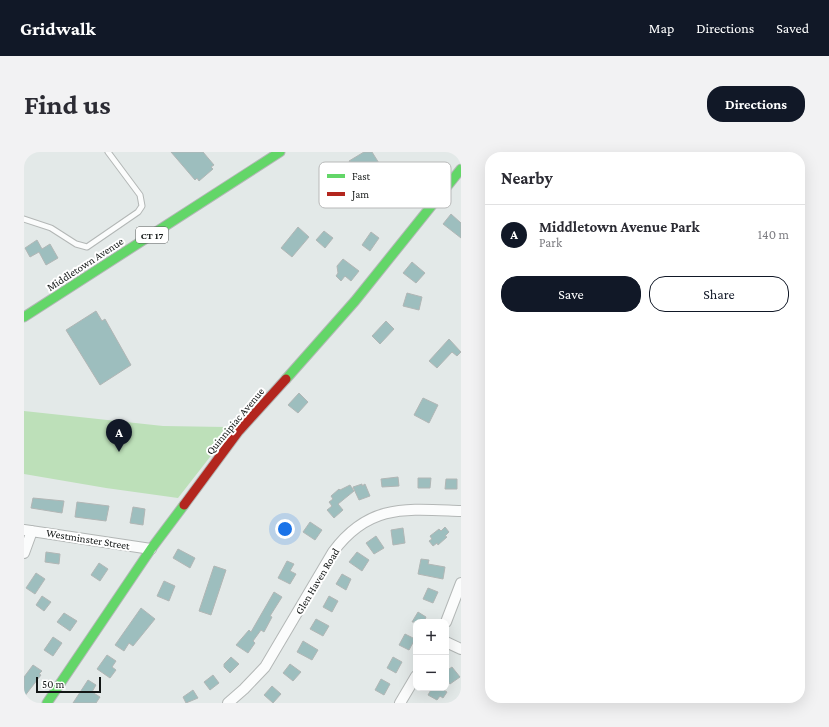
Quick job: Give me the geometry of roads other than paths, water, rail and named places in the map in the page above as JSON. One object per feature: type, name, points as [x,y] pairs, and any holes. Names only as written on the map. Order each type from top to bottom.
[{"type":"main road","name":"Middletown Avenue","points":[[24,317],[280,152]]},
{"type":"main road","name":"Quinnipiac Avenue","points":[[451,181],[461,169]]},
{"type":"main road","name":"Quinnipiac Avenue","points":[[47,703],[151,550],[238,432],[355,301],[430,208]]},
{"type":"street","name":"Glen Haven Road","points":[[228,703],[265,667],[333,552],[346,536],[356,527],[381,514],[396,511],[461,511]]},
{"type":"street","name":"Westminster Street","points":[[28,530],[151,550]]},
{"type":"street","points":[[24,553],[28,530]]},
{"type":"street","points":[[447,619],[461,583]]},
{"type":"street","points":[[449,643],[461,649]]},
{"type":"street","points":[[400,703],[413,681]]},
{"type":"lane","points":[[24,219],[51,228],[76,244],[87,247],[138,212],[142,206],[140,195],[108,152]]},
{"type":"place","name":"Middletown Avenue Park","points":[[119,452]]}]
